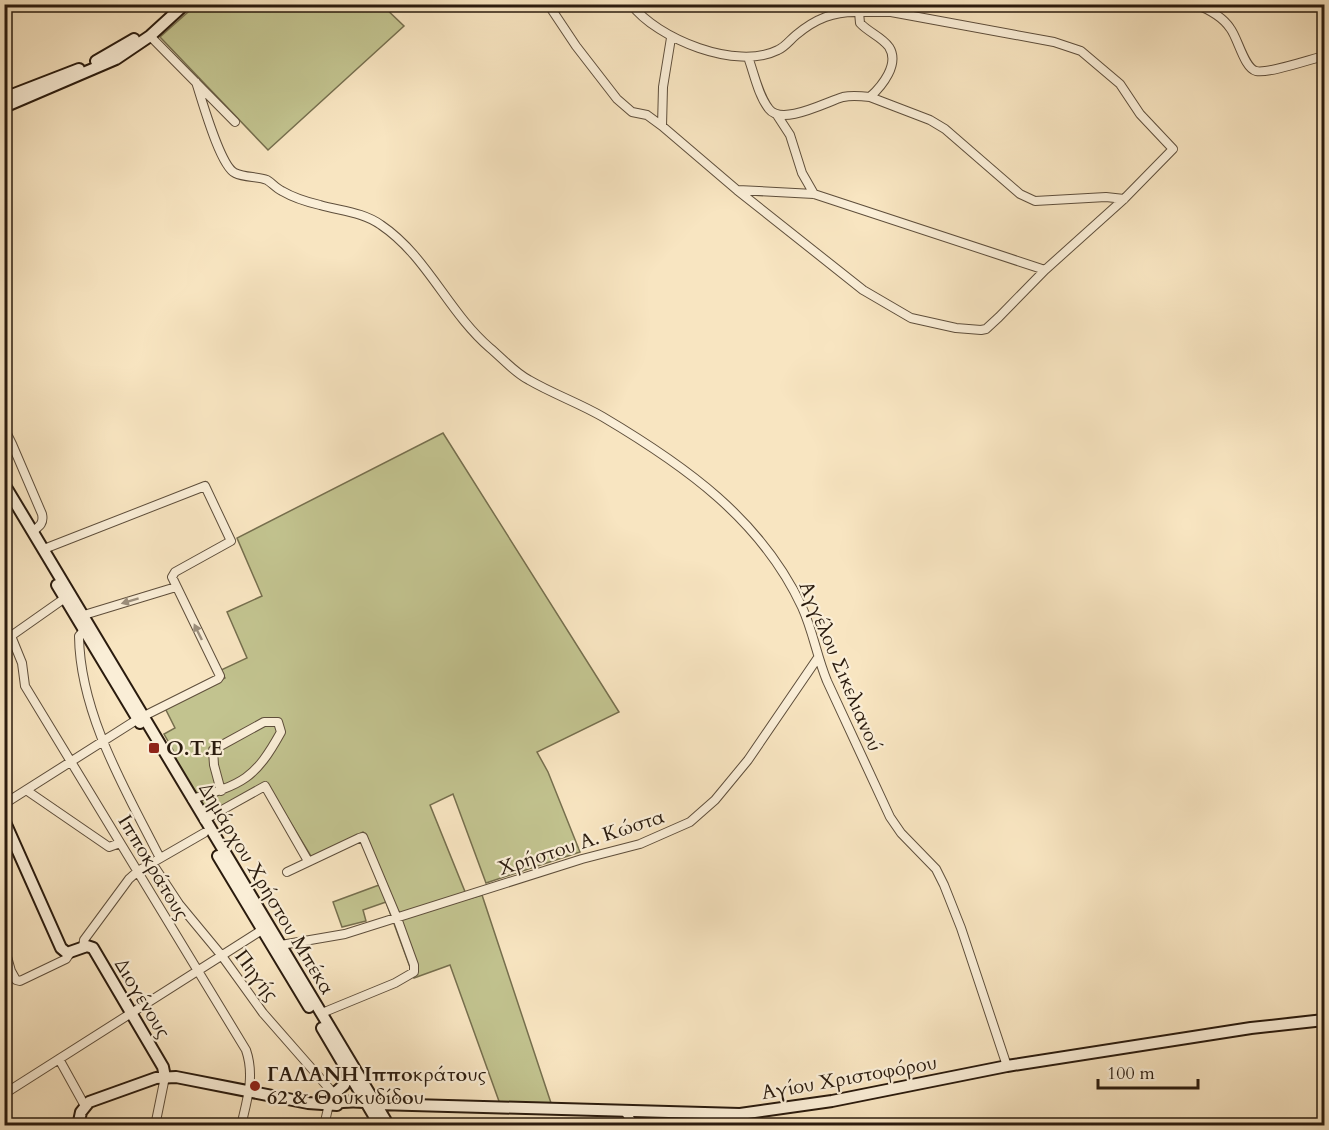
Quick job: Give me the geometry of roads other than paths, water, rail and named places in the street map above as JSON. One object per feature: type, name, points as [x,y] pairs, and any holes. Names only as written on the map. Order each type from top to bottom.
[{"type":"main road","points":[[4,98],[106,56],[146,31],[176,4]]},
{"type":"main road","points":[[4,107],[116,59],[150,36],[184,4]]},
{"type":"main road","name":"Δημάρχου Χρήστου Μπέκα","points":[[4,484],[84,615],[204,833],[266,928],[281,945],[322,1013],[380,1125]]},
{"type":"main road","name":"Δημάρχου Χρήστου Μπέκα","points":[[4,497],[84,630],[204,820],[350,1074],[371,1105],[389,1125]]},
{"type":"main road","points":[[4,820],[64,953],[83,948]]},
{"type":"main road","name":"Διογένους","points":[[83,948],[87,946],[93,948],[163,1067],[165,1077]]},
{"type":"main road","name":"Αγίου Χριστοφόρου","points":[[165,1077],[186,1078],[308,1103],[342,1101],[371,1105],[740,1114],[832,1101],[1007,1066],[1251,1028],[1324,1020]]},
{"type":"main road","points":[[332,1101],[350,1074]]},
{"type":"main road","points":[[78,1125],[85,1106],[95,1099],[165,1077]]},
{"type":"street","points":[[548,4],[616,99],[632,112],[647,115],[662,126],[737,190],[863,290],[912,318],[933,324],[956,328],[986,329],[1045,270],[1124,199],[1173,149],[1140,114],[1120,84],[1081,51],[1071,46],[891,12],[848,11],[827,15],[802,30],[778,50],[748,57],[723,55],[671,38],[631,4]]},
{"type":"street","points":[[1195,4],[1218,15],[1230,27],[1252,69],[1264,72],[1324,56]]},
{"type":"street","points":[[859,12],[860,22],[889,47],[892,57],[889,72],[882,86],[870,97]]},
{"type":"street","name":"Αγγέλου Σικελιανού","points":[[150,36],[236,122]]},
{"type":"street","points":[[662,126],[663,87],[671,38]]},
{"type":"street","points":[[748,57],[769,109],[777,115],[790,135],[796,157],[814,194]]},
{"type":"street","name":"Αγγέλου Σικελιανού","points":[[196,82],[220,151],[228,168],[234,173],[265,179],[290,195],[364,216],[381,225],[420,262],[471,330],[526,379],[604,417],[682,467],[738,514],[776,562],[798,600],[813,635],[818,659],[890,817],[901,833],[936,869],[944,885],[962,928],[1007,1066]]},
{"type":"street","points":[[777,115],[793,114],[843,97],[855,95],[870,97],[930,120],[945,129],[1020,194],[1035,201],[1106,197],[1124,199]]},
{"type":"street","points":[[737,190],[814,194],[1045,270]]},
{"type":"street","points":[[4,428],[8,445],[42,514],[41,525],[33,531]]},
{"type":"street","points":[[4,804],[141,717],[220,676],[172,577],[175,572],[231,541],[205,486],[44,549]]},
{"type":"street","points":[[84,615],[176,587]]},
{"type":"street","points":[[8,637],[65,598]]},
{"type":"street","points":[[84,630],[79,636],[79,645],[86,687],[104,741],[160,858]]},
{"type":"street","name":"Ιπποκράτους","points":[[8,637],[22,663],[25,686],[246,1050],[251,1068],[242,1125]]},
{"type":"street","name":"Χρήστου Α. Κώστα","points":[[281,945],[345,934],[582,859],[640,844],[690,822],[715,800],[748,760],[818,659]]},
{"type":"street","points":[[192,800],[222,790],[245,780],[260,765],[281,732],[278,722],[264,722],[213,750],[214,765],[222,790]]},
{"type":"street","points":[[204,820],[265,786],[308,861]]},
{"type":"street","points":[[26,790],[109,847],[120,843]]},
{"type":"street","points":[[83,948],[84,940],[129,879],[138,871],[204,833]]},
{"type":"street","points":[[286,872],[363,837],[397,918],[414,970],[395,983],[322,1013]]},
{"type":"street","name":"Πηγής","points":[[152,863],[179,904],[222,956],[332,1101]]},
{"type":"street","points":[[4,1094],[266,928]]},
{"type":"street","points":[[4,946],[8,971],[20,981],[66,959],[70,953]]},
{"type":"street","points":[[59,1059],[85,1106]]},
{"type":"street","points":[[155,1125],[165,1077]]},
{"type":"street","points":[[324,1125],[332,1101]]},
{"type":"street","points":[[626,1113],[635,1125]]},
{"type":"place","name":"Ο.Τ.Ε","points":[[154,748]]},
{"type":"place","name":"ΓΑΛΑΝΗ Ιπποκράτους 62 & Θουκυδίδου","points":[[255,1086]]}]
